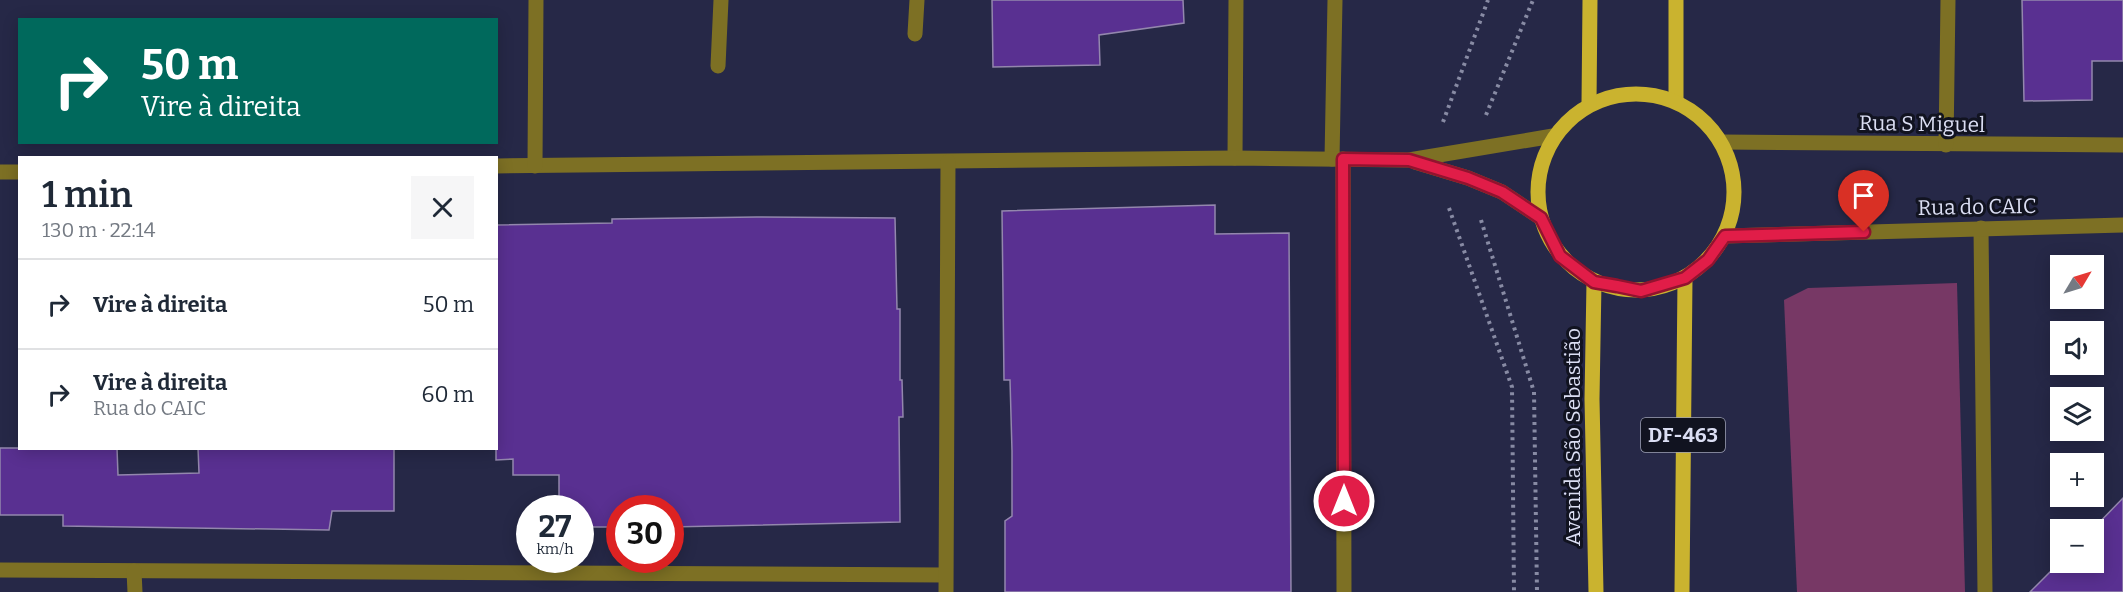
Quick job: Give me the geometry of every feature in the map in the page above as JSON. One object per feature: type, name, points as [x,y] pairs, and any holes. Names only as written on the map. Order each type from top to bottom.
[{"type":"main road","points":[[1589,104],[1590,0]]},
{"type":"main road","points":[[1676,0],[1676,101]]},
{"type":"main road","points":[[1632,93],[1676,101],[1702,118],[1722,142],[1735,188],[1725,236],[1708,260],[1685,278],[1641,291],[1594,282],[1560,256],[1541,218],[1539,176],[1553,136],[1569,118],[1589,104],[1632,93]]},
{"type":"main road","name":"DF-463","points":[[1682,592],[1685,278]]},
{"type":"main road","name":"Avenida São Sebastião","points":[[1594,282],[1592,399],[1596,592]]},
{"type":"street","points":[[535,166],[536,0]]},
{"type":"street","points":[[718,66],[721,0]]},
{"type":"street","points":[[915,34],[917,0]]},
{"type":"street","points":[[1235,158],[1236,0]]},
{"type":"street","points":[[1335,0],[1344,592]]},
{"type":"street","points":[[1946,145],[1948,0]]},
{"type":"street","points":[[1431,162],[1472,149],[1553,136]]},
{"type":"street","name":"Rua S Miguel","points":[[1722,142],[2123,145]]},
{"type":"street","points":[[498,166],[1235,158],[1409,160],[1431,162],[1502,192],[1541,218]]},
{"type":"street","points":[[946,592],[948,162]]},
{"type":"street","points":[[0,172],[18,172]]},
{"type":"street","name":"Rua do CAIC","points":[[1725,236],[2123,225]]},
{"type":"street","points":[[1981,228],[1985,592]]},
{"type":"street","points":[[0,570],[945,574]]},
{"type":"street","points":[[134,571],[135,592]]},
{"type":"path","points":[[1488,0],[1431,162],[1456,226],[1512,387],[1514,592]]},
{"type":"path","points":[[1472,149],[1533,0]]},
{"type":"path","points":[[1468,178],[1534,392],[1537,592]]},
{"type":"shaded area","points":[[1957,283],[1965,592],[1797,592],[1784,300],[1808,288]]},
{"type":"building","points":[[992,0],[1183,0],[1184,23],[1099,35],[1100,65],[993,67]]},
{"type":"building","points":[[2022,0],[2123,0],[2123,61],[2092,61],[2092,100],[2024,101]]},
{"type":"building","points":[[1215,205],[1215,234],[1289,233],[1291,592],[1005,592],[1005,521],[1012,516],[1012,451],[1010,380],[1004,380],[1002,211]]},
{"type":"building","points":[[895,218],[903,417],[899,417],[900,522],[684,527],[684,495],[606,495],[606,527],[594,527],[594,495],[559,495],[559,475],[513,475],[513,459],[496,460],[496,450],[498,450],[498,225],[612,223],[612,219]]},
{"type":"building","points":[[0,448],[117,450],[118,475],[199,473],[198,450],[394,450],[394,511],[332,511],[329,530],[63,526],[63,515],[0,515]]},
{"type":"building","points":[[2123,498],[2123,592],[2030,592],[2050,572],[2104,573],[2103,519]]},
{"type":"route","points":[[1344,501],[1343,159],[1409,160],[1468,178],[1502,192],[1541,218],[1560,256],[1594,282],[1641,291],[1685,278],[1708,260],[1725,236],[1864,232]]}]
